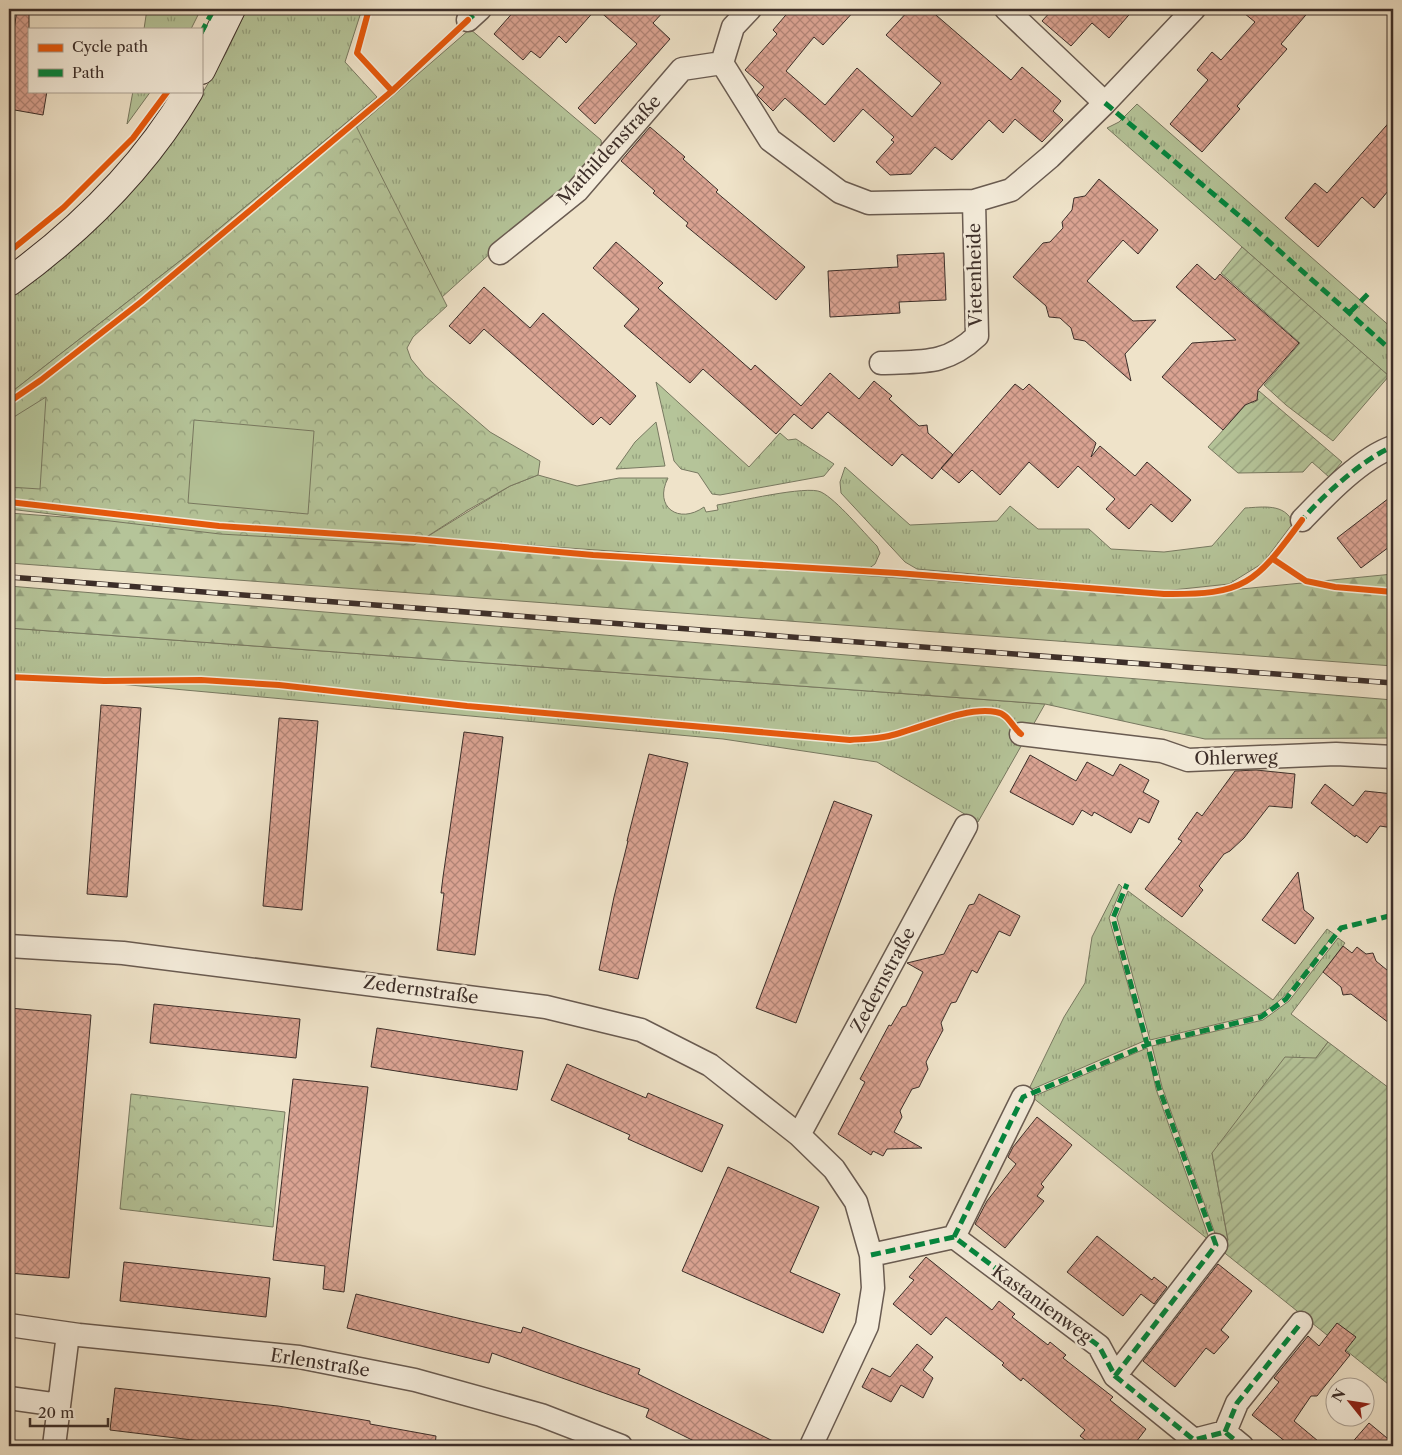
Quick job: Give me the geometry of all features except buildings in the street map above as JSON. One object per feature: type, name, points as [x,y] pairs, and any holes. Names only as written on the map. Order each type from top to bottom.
[{"type":"street","points":[[202,68],[231,9]]},
{"type":"street","points":[[750,9],[733,27],[722,63],[770,140],[840,192],[869,203],[974,201],[1011,190],[1050,157],[1105,103],[1194,9]]},
{"type":"street","points":[[1006,9],[1105,103]]},
{"type":"street","name":"Mathildenstraße","points":[[500,253],[577,190],[682,69],[722,63]]},
{"type":"street","points":[[9,282],[58,243],[106,198],[150,147],[188,92]]},
{"type":"street","name":"Vietenheide","points":[[881,363],[939,361],[965,348],[977,336],[974,201]]},
{"type":"street","points":[[1302,520],[1357,469],[1385,450],[1393,447]]},
{"type":"street","name":"Ohlerweg","points":[[1022,734],[1162,752],[1188,760],[1336,754],[1393,758]]},
{"type":"street","name":"Zedernstraße","points":[[799,1135],[966,826]]},
{"type":"street","name":"Zedernstraße","points":[[9,946],[123,953],[546,1007],[641,1030],[710,1065],[799,1135],[834,1168],[856,1202],[870,1255],[872,1288],[867,1326],[811,1446]]},
{"type":"street","points":[[870,1255],[954,1237],[1023,1097]]},
{"type":"street","name":"Kastanienweg","points":[[954,1237],[1099,1346],[1115,1376],[1194,1440],[1226,1432]]},
{"type":"street","points":[[1115,1376],[1216,1245]]},
{"type":"street","points":[[1242,1446],[1226,1432],[1237,1403],[1301,1323]]},
{"type":"street","name":"Erlenstraße","points":[[9,1325],[68,1334],[299,1357],[415,1380],[541,1415],[621,1446]]},
{"type":"street","points":[[54,1446],[68,1334]]},
{"type":"street","points":[[9,1398],[59,1404]]},
{"type":"green space","points":[[147,9],[201,9],[192,28],[144,28]]},
{"type":"green space","points":[[247,9],[362,9],[345,62],[377,97],[185,257],[9,394],[9,296],[26,284],[189,116],[226,53]]},
{"type":"green space","points":[[470,29],[601,140],[602,148],[598,156],[347,383],[356,128]]},
{"type":"green space","points":[[133,92],[150,92],[127,124]]},
{"type":"green space","points":[[1137,104],[1393,329],[1393,380],[1107,128],[1119,122]]},
{"type":"green space","points":[[352,118],[447,306],[413,337],[407,348],[411,359],[425,376],[490,432],[540,461],[538,475],[510,486],[468,510],[414,545],[220,534],[9,509],[9,394],[185,257]]},
{"type":"green space","points":[[1242,247],[1389,376],[1333,441],[1286,405],[1264,385],[1300,343],[1221,273]]},
{"type":"green space","points":[[656,382],[749,467],[780,433],[788,440],[796,439],[834,464],[824,476],[720,495],[712,494],[698,473],[681,469],[674,461]]},
{"type":"green space","points":[[1259,391],[1342,462],[1329,477],[1312,462],[1303,472],[1238,473],[1208,447],[1249,401],[1253,403],[1258,400],[1256,393]]},
{"type":"green space","points":[[46,397],[40,489],[9,487],[9,420]]},
{"type":"green space","points":[[194,420],[314,431],[308,514],[188,503]]},
{"type":"green space","points":[[656,422],[665,466],[616,469],[635,442]]},
{"type":"green space","points":[[845,467],[910,525],[997,521],[1010,506],[1038,529],[1089,529],[1111,549],[1164,552],[1212,546],[1245,508],[1266,507],[1279,509],[1285,512],[1293,523],[1263,563],[1229,584],[1163,591],[917,569],[905,562],[841,493],[840,482]]},
{"type":"green space","points":[[538,475],[577,486],[619,478],[668,478],[664,488],[666,505],[671,510],[686,514],[704,507],[706,512],[718,510],[717,505],[771,495],[813,490],[821,492],[835,502],[877,546],[880,553],[875,564],[868,569],[425,538],[510,486]]},
{"type":"green space","points":[[9,513],[1160,597],[1393,574],[1393,666],[9,563]]},
{"type":"green space","points":[[9,586],[1393,700],[1393,738],[1205,739],[1045,704],[9,628]]},
{"type":"green space","points":[[9,628],[1045,704],[978,822],[877,762],[723,739],[9,674]]},
{"type":"green space","points":[[1119,884],[1122,887],[1109,918],[1144,1041],[1028,1091],[1064,1017],[1085,983],[1092,937]]},
{"type":"green space","points":[[1128,891],[1273,1000],[1327,929],[1334,934],[1292,989],[1260,1014],[1150,1040],[1117,918]]},
{"type":"green space","points":[[1338,938],[1345,943],[1291,1014],[1328,1042],[1316,1058],[1212,1153],[1228,1241],[1221,1250],[1162,1087],[1152,1046],[1263,1020],[1289,1001]]},
{"type":"green space","points":[[1328,1042],[1393,1091],[1393,1388],[1221,1250],[1228,1240],[1212,1153],[1285,1057],[1316,1058]]},
{"type":"green space","points":[[1147,1048],[1156,1089],[1210,1241],[1032,1097]]},
{"type":"green space","points":[[131,1094],[285,1112],[273,1227],[120,1209]]},
{"type":"railway","points":[[9,577],[1393,683]]},
{"type":"marked path","points":[[202,31],[214,9]]},
{"type":"marked path","points":[[466,22],[480,9]]},
{"type":"marked path","points":[[1105,103],[1255,229],[1393,352]]},
{"type":"marked path","points":[[1350,312],[1369,293]]},
{"type":"marked path","points":[[1299,524],[1342,480],[1369,460],[1393,447]]},
{"type":"marked path","points":[[1115,1376],[1216,1245],[1159,1088],[1113,918],[1127,884]]},
{"type":"marked path","points":[[954,1237],[1023,1097],[1149,1044],[1261,1017],[1286,999],[1341,928],[1393,915]]},
{"type":"marked path","points":[[871,1255],[954,1237],[1099,1346],[1115,1376],[1194,1440],[1225,1432],[1242,1446]]},
{"type":"marked path","points":[[1225,1432],[1237,1403],[1301,1323]]},
{"type":"cycle path","points":[[369,9],[357,53],[392,91]]},
{"type":"cycle path","points":[[9,402],[41,380],[141,302],[392,91],[468,20]]},
{"type":"cycle path","points":[[9,252],[64,207],[133,138],[167,92]]},
{"type":"cycle path","points":[[9,502],[219,526],[414,539],[593,555],[897,573],[1164,594],[1213,592],[1231,588],[1246,581],[1259,572],[1272,559],[1302,520]]},
{"type":"cycle path","points":[[1273,559],[1306,581],[1335,587],[1393,592]]},
{"type":"cycle path","points":[[9,677],[104,681],[201,680],[279,685],[467,706],[850,740],[889,736],[957,715],[984,711],[1004,715],[1021,734]]}]
